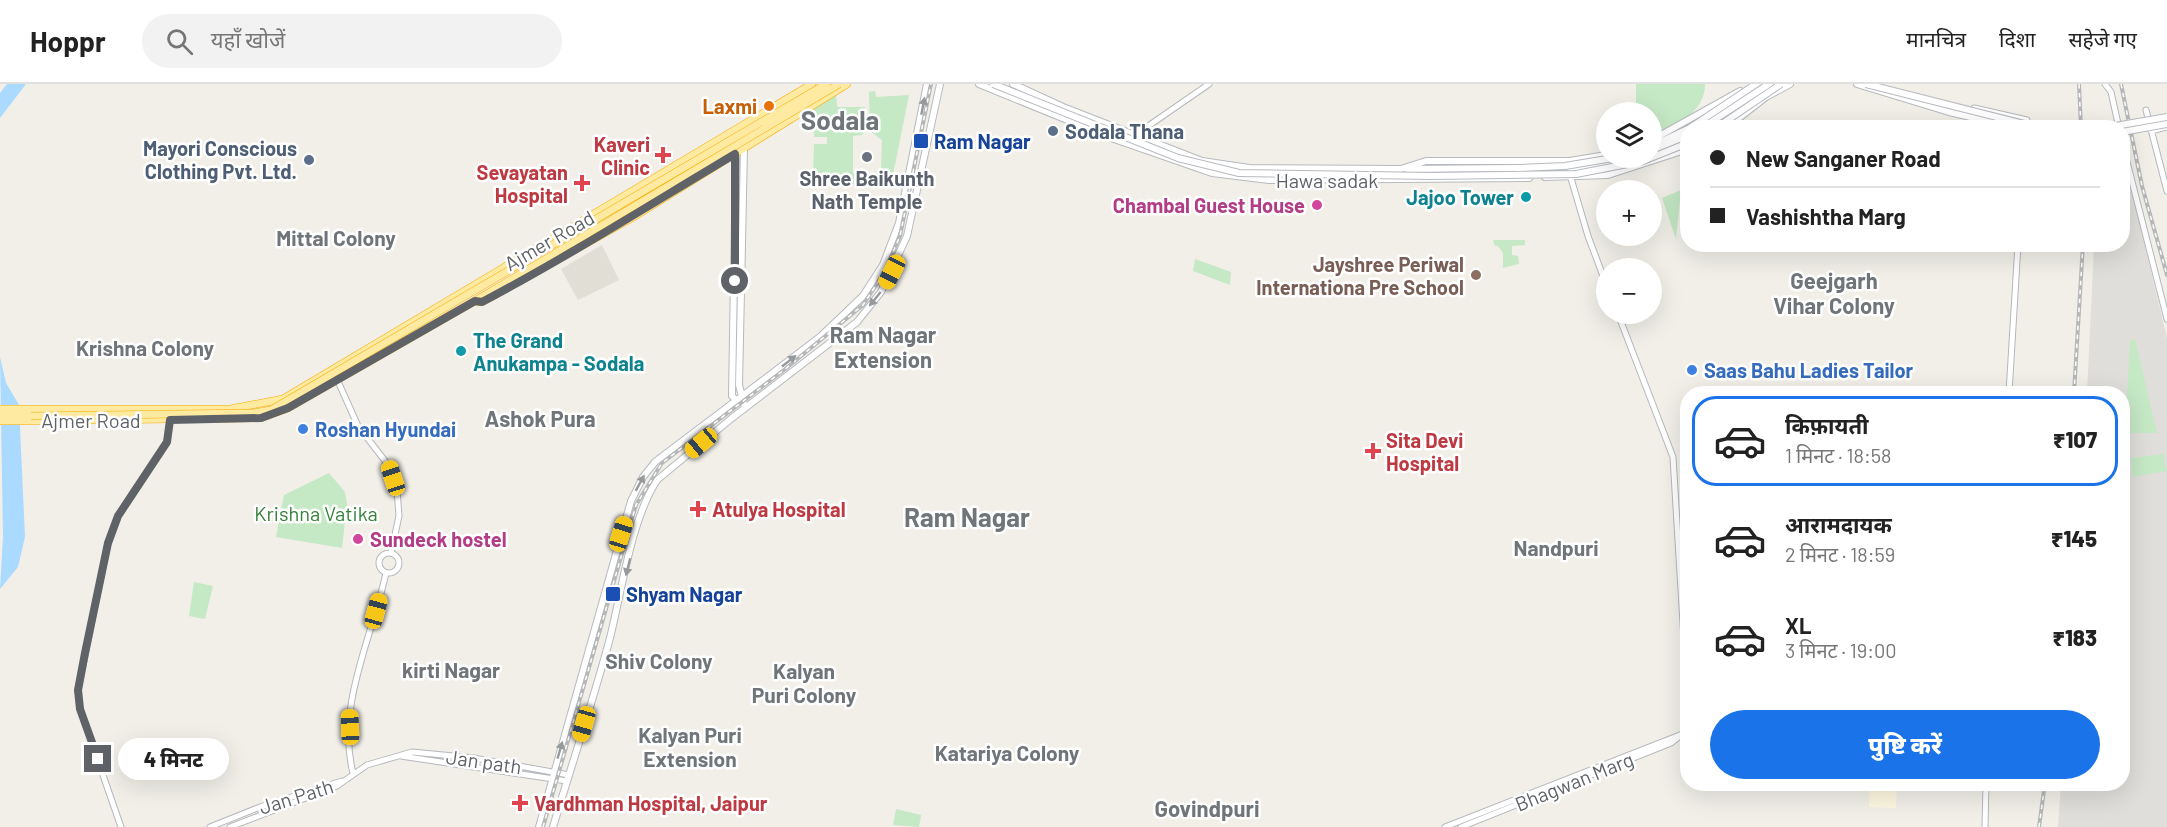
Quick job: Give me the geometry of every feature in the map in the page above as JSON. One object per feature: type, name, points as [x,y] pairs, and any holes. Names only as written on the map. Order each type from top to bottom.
[{"type":"highway","name":"Ajmer Road","points":[[0,409],[173,410],[251,407],[283,399],[812,84]]},
{"type":"highway","points":[[0,416],[252,414],[271,410],[826,84]]},
{"type":"highway","points":[[477,300],[838,84]]},
{"type":"highway","name":"Ajmer Road","points":[[0,421],[261,418],[288,408],[477,300],[482,302],[635,216],[847,84]]},
{"type":"main road","points":[[539,827],[630,505],[639,483],[655,462],[847,314],[863,296],[883,265],[899,223],[927,84]]},
{"type":"main road","points":[[554,827],[609,640],[643,510],[657,480],[744,408],[857,322],[881,292],[908,236],[940,84]]},
{"type":"main road","name":"Hawa sadak","points":[[979,84],[1133,147],[1212,173],[1269,180],[1570,177],[1619,172],[1680,152]]},
{"type":"main road","points":[[993,84],[1178,158],[1239,173],[1388,176],[1576,174],[1635,164],[1680,146]]},
{"type":"main road","name":"Hawa sadak","points":[[1013,84],[1138,138],[1202,161],[1231,166],[1401,169],[1426,161],[1570,161],[1596,157]]},
{"type":"main road","points":[[1689,120],[1754,84]]},
{"type":"main road","points":[[1701,120],[1754,84]]},
{"type":"main road","points":[[1714,120],[1769,84]]},
{"type":"main road","points":[[1728,120],[1781,84]]},
{"type":"main road","points":[[1736,120],[1790,84]]},
{"type":"main road","points":[[1857,84],[1949,112],[1984,120]]},
{"type":"main road","points":[[1866,84],[2008,120]]},
{"type":"main road","points":[[1739,92],[1750,109]]},
{"type":"main road","points":[[2130,123],[2167,117]]},
{"type":"main road","points":[[1662,135],[1680,125]]},
{"type":"main road","points":[[2130,131],[2167,126]]},
{"type":"main road","points":[[738,130],[744,148],[739,398],[744,408]]},
{"type":"main road","points":[[1662,141],[1680,132]]},
{"type":"main road","points":[[727,136],[735,154],[732,396],[739,398]]},
{"type":"main road","points":[[1662,146],[1680,138]]},
{"type":"main road","points":[[1401,169],[1518,168],[1565,166],[1596,161]]},
{"type":"main road","points":[[1570,169],[1596,166]]},
{"type":"main road","points":[[630,505],[643,510]]},
{"type":"street","points":[[1133,147],[1141,131],[1209,84]]},
{"type":"street","points":[[1873,84],[2012,120]]},
{"type":"street","points":[[2105,84],[2110,92],[2117,120]]},
{"type":"street","points":[[2110,92],[2113,84]]},
{"type":"street","points":[[2146,110],[2167,191]]},
{"type":"street","points":[[2151,131],[2167,126]]},
{"type":"street","points":[[1570,161],[1570,177],[1596,258]]},
{"type":"street","points":[[2130,175],[2167,319]]},
{"type":"street","points":[[2009,386],[2018,252]]},
{"type":"street","points":[[1622,324],[1673,457],[1680,573]]},
{"type":"street","points":[[332,370],[358,426],[389,466],[397,490],[399,516],[391,553]]},
{"type":"street","points":[[121,827],[80,709],[78,690],[108,543],[118,516],[167,442],[170,420]]},
{"type":"street","points":[[391,553],[397,557],[399,564],[395,572],[386,573],[379,567],[378,562],[381,555],[391,553]]},
{"type":"street","points":[[353,773],[349,711],[386,573]]},
{"type":"street","name":"Bhagwan Marg","points":[[1445,827],[1680,734]]},
{"type":"street","name":"Bhagwan Marg","points":[[1461,827],[1671,743],[1680,737]]},
{"type":"street","name":"Jan path","points":[[342,781],[367,765],[400,755],[410,759],[568,778]]},
{"type":"street","name":"Jan Path","points":[[210,827],[280,800],[342,781]]},
{"type":"street","name":"Jan Path","points":[[230,827],[337,786],[342,781]]},
{"type":"street","points":[[1984,827],[1986,791]]},
{"type":"shaded area","points":[[2130,184],[2167,338],[2167,827],[2058,827],[2060,791],[2130,791],[2130,386],[2087,386],[2094,252],[2130,252]]},
{"type":"shaded area","points":[[602,245],[619,280],[578,300],[561,269]]},
{"type":"shaded area","points":[[1870,791],[1897,791],[1896,808],[1869,807]]},
{"type":"green space","points":[[1636,84],[1705,84],[1704,94],[1694,111],[1662,132],[1662,102],[1636,102]]},
{"type":"green space","points":[[875,91],[876,97],[909,95],[891,185],[848,184],[847,178],[813,177],[814,144],[827,144],[827,137],[814,137],[814,106],[836,92],[837,107],[865,107],[865,131],[862,135],[853,136],[853,173],[881,173],[882,140],[870,131],[869,92]]},
{"type":"green space","points":[[1680,190],[1680,200],[1676,239],[1662,198]]},
{"type":"green space","points":[[1493,240],[1525,240],[1525,245],[1512,246],[1512,255],[1518,256],[1519,264],[1503,268],[1503,253],[1498,246],[1495,246]]},
{"type":"green space","points":[[1195,259],[1231,272],[1230,285],[1193,271]]},
{"type":"green space","points":[[2135,339],[2157,433],[2130,433],[2130,386],[2128,386],[2130,340]]},
{"type":"green space","points":[[2163,454],[2167,471],[2132,477],[2131,458]]},
{"type":"green space","name":"Krishna Vatika","points":[[329,473],[345,492],[347,504],[342,548],[276,537],[284,495]]},
{"type":"green space","points":[[194,582],[213,586],[205,619],[189,616]]},
{"type":"green space","points":[[896,809],[921,815],[919,827],[893,825]]},
{"type":"water","points":[[7,84],[26,84],[0,118],[0,93]]},
{"type":"water","points":[[0,357],[6,383],[19,405],[25,537],[18,567],[0,589],[3,536]]},
{"type":"railway","points":[[543,827],[636,505],[662,463],[784,370],[863,305],[884,273],[900,236],[931,84]]},
{"type":"railway","points":[[2079,84],[2081,120]]},
{"type":"railway","points":[[2121,84],[2128,120]]},
{"type":"railway","points":[[2130,128],[2142,186],[2167,275]]},
{"type":"railway","points":[[2074,386],[2083,252]]},
{"type":"railway","points":[[2039,827],[2044,791]]},
{"type":"place","name":"Laxmi","points":[[769,106]]},
{"type":"place","name":"Sodala Thana","points":[[1053,131]]},
{"type":"place","name":"Ram Nagar","points":[[921,141]]},
{"type":"place","name":"Kaveri Clinic","points":[[663,155]]},
{"type":"place","name":"Shree Baikunth Nath Temple","points":[[867,157]]},
{"type":"place","name":"Mayori Conscious Clothing Pvt. Ltd.","points":[[309,160]]},
{"type":"place","name":"Sevayatan Hospital","points":[[582,183]]},
{"type":"place","name":"Jajoo Tower","points":[[1526,197]]},
{"type":"place","name":"Chambal Guest House","points":[[1317,205]]},
{"type":"place","name":"Jayshree Periwal Internationa Pre School","points":[[1476,275]]},
{"type":"place","name":"The Grand Anukampa - Sodala","points":[[461,351]]},
{"type":"place","name":"Saas Bahu Ladies Tailor","points":[[1692,370]]},
{"type":"place","name":"Roshan Hyundai","points":[[303,429]]},
{"type":"place","name":"Sita Devi Hospital","points":[[1373,451]]},
{"type":"place","name":"Atulya Hospital","points":[[698,509]]},
{"type":"place","name":"Sundeck hostel","points":[[358,539]]},
{"type":"place","name":"Shyam Nagar","points":[[613,594]]},
{"type":"place","name":"Vardhman Hospital, Jaipur","points":[[520,803]]},
{"type":"district","name":"Sodala","points":[[840,119]]},
{"type":"district","name":"Mittal Colony","points":[[336,237]]},
{"type":"district","name":"Geejgarh Vihar Colony","points":[[1834,292]]},
{"type":"district","name":"Ram Nagar Extension","points":[[883,346]]},
{"type":"district","name":"Krishna Colony","points":[[145,347]]},
{"type":"district","name":"Ashok Pura","points":[[540,418]]},
{"type":"district","name":"Ram Nagar","points":[[967,516]]},
{"type":"district","name":"Nandpuri","points":[[1556,547]]},
{"type":"district","name":"Shiv Colony","points":[[659,660]]},
{"type":"district","name":"kirti Nagar","points":[[451,669]]},
{"type":"district","name":"Kalyan Puri Colony","points":[[804,682]]},
{"type":"district","name":"Kalyan Puri Extension","points":[[690,746]]},
{"type":"district","name":"Katariya Colony","points":[[1007,752]]},
{"type":"district","name":"Govindpuri","points":[[1207,808]]},
{"type":"route","points":[[98,759],[80,709],[78,690],[108,543],[128,496],[167,442],[170,420],[261,418],[288,408],[475,301],[482,302],[540,271],[735,154],[735,281]]}]
